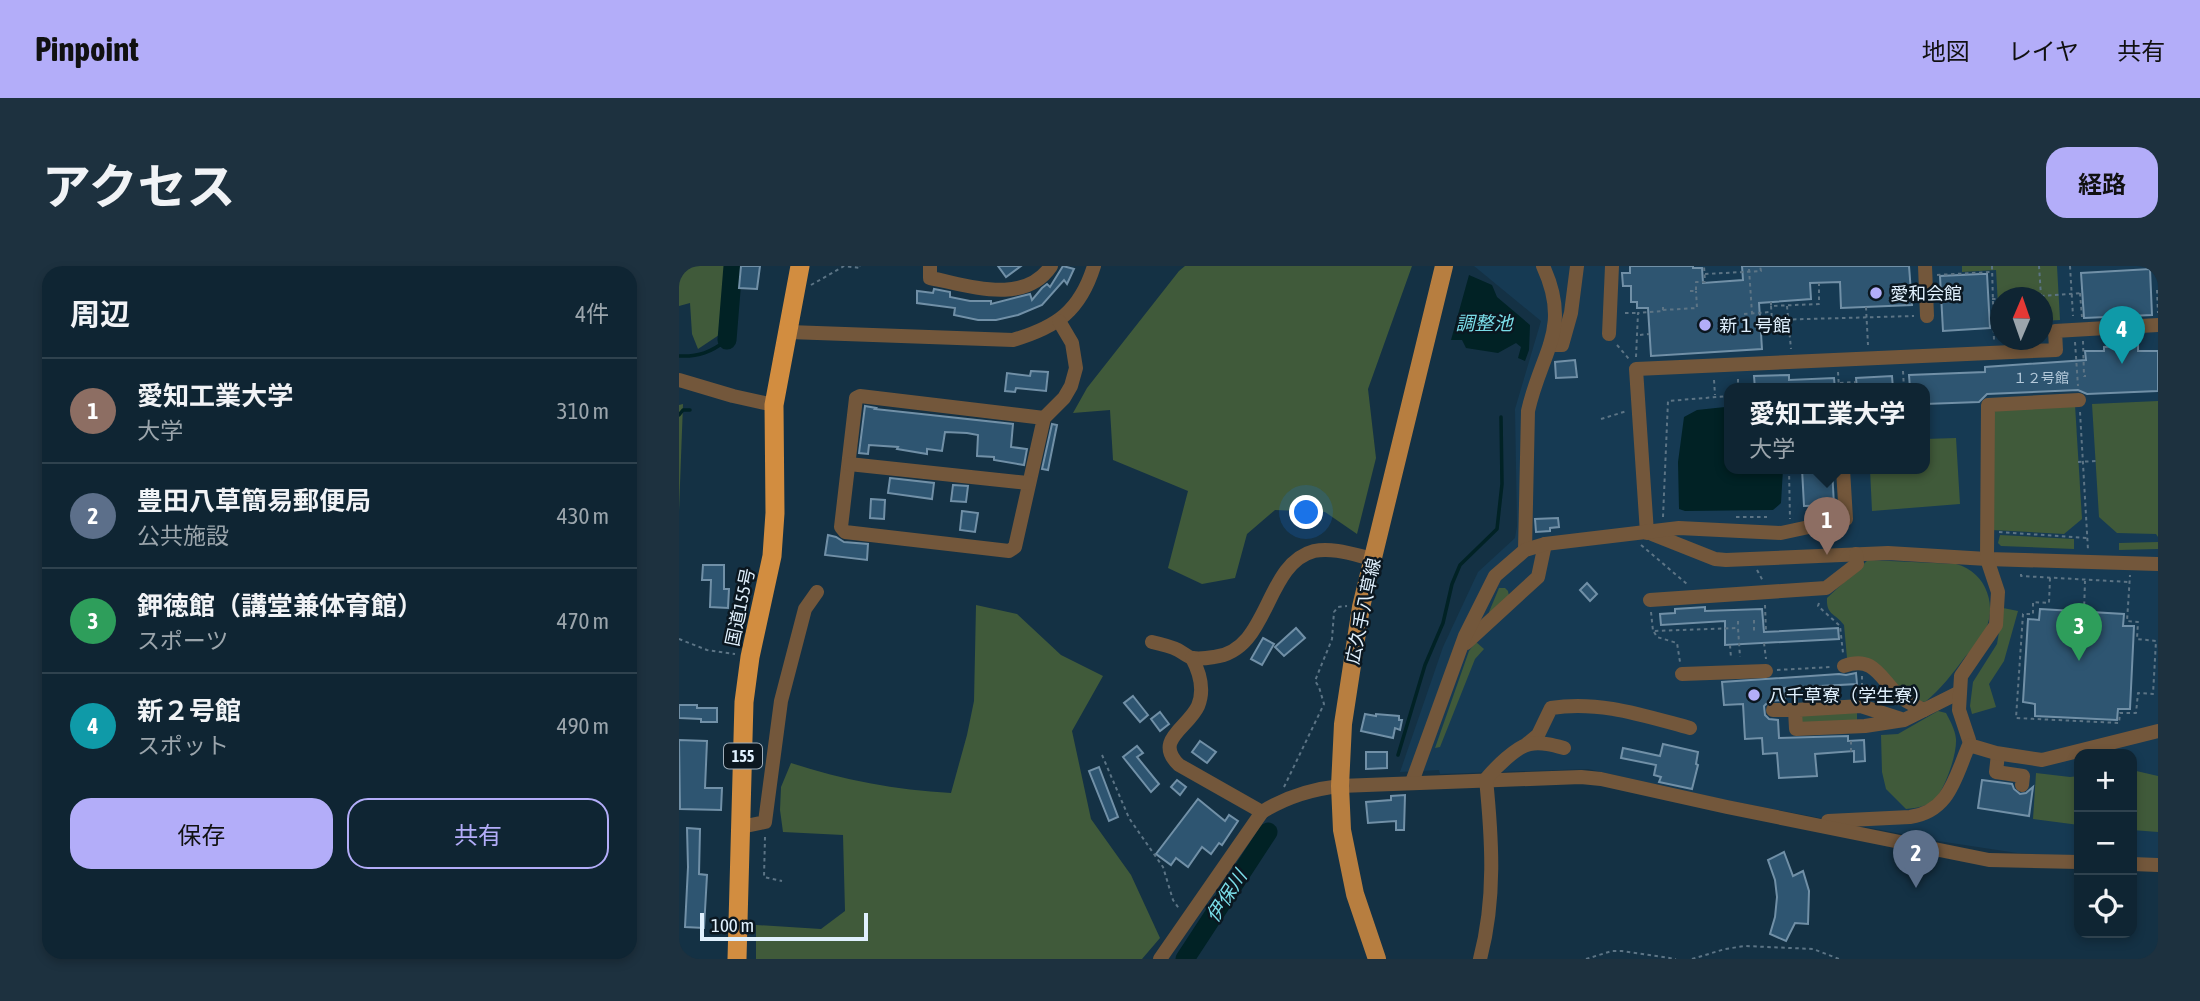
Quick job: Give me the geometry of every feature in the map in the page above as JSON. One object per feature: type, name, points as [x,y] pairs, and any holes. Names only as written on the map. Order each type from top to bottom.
[{"type":"highway","name":"国道155号","points":[[737,959],[744,702],[750,657],[772,556],[775,513],[775,405],[800,266]]},
{"type":"main road","name":"広久手八草線","points":[[1377,959],[1355,894],[1342,830],[1340,786],[1343,724],[1361,607],[1444,266]]},
{"type":"street","points":[[930,266],[930,278],[1000,291],[1026,285],[1040,277],[1051,266]]},
{"type":"street","points":[[789,332],[1013,340],[1041,332],[1066,315],[1082,295],[1094,266]]},
{"type":"street","points":[[1525,550],[1528,411],[1531,394],[1556,321],[1555,297],[1543,266]]},
{"type":"street","points":[[1550,345],[1562,345],[1571,313],[1577,266]]},
{"type":"street","points":[[1609,334],[1612,266]]},
{"type":"street","points":[[1925,271],[1927,316]]},
{"type":"street","points":[[1044,418],[860,396],[856,398],[841,527],[845,532],[1009,551],[1015,547],[1044,418],[1064,398],[1076,368],[1072,343],[1059,321]]},
{"type":"street","points":[[1640,534],[1636,369],[2056,350],[2055,331],[2158,325]]},
{"type":"street","points":[[679,380],[775,405]]},
{"type":"street","points":[[1969,740],[1959,710],[1961,677],[1996,625],[1998,592],[1987,559],[1988,405],[2079,400]]},
{"type":"street","points":[[849,464],[1028,483]]},
{"type":"street","points":[[1412,782],[1460,648],[1495,576],[1525,550],[1545,544],[1679,528],[1781,533],[1846,519],[1843,474]]},
{"type":"street","points":[[1640,534],[1715,559],[1888,553],[2158,564]]},
{"type":"street","points":[[1460,648],[1538,577],[1545,544]]},
{"type":"street","points":[[1152,642],[1176,649],[1192,658],[1231,653],[1248,638],[1288,569],[1301,557],[1328,550],[1373,559]]},
{"type":"street","points":[[1650,600],[1826,588],[1857,564],[1856,554]]},
{"type":"street","points":[[741,827],[765,822],[781,701],[805,609],[817,592]]},
{"type":"street","points":[[1192,658],[1201,680],[1199,704],[1172,738],[1170,757],[1179,765],[1262,812]]},
{"type":"street","points":[[1844,666],[1856,662],[1874,667],[1901,697],[1924,710]]},
{"type":"street","points":[[1682,674],[1766,671]]},
{"type":"street","points":[[1795,710],[1796,729],[1865,726],[1904,720],[1960,692]]},
{"type":"street","points":[[1480,959],[1486,936],[1492,870],[1492,838],[1486,779],[1504,760],[1538,735],[1551,708],[1571,705],[1618,709],[1690,728]]},
{"type":"street","points":[[1773,710],[1863,706],[1904,720]]},
{"type":"street","points":[[1803,822],[1921,816],[1938,807],[1949,792],[1969,745],[1998,754],[2042,760],[2158,732]]},
{"type":"street","points":[[1527,744],[1564,748]]},
{"type":"street","points":[[1998,754],[1996,772],[2023,776],[2022,785]]},
{"type":"street","points":[[1160,959],[1262,812],[1276,803],[1317,788],[1557,776],[1601,779],[1989,860],[2074,862]]},
{"type":"street","points":[[2137,864],[2158,865]]},
{"type":"path","points":[[795,294],[844,266],[860,266]]},
{"type":"path","points":[[1636,369],[1638,313],[1697,308],[1696,282],[1705,282],[1705,266]]},
{"type":"path","points":[[1705,274],[1761,271],[1761,266]]},
{"type":"path","points":[[1992,266],[1992,287]]},
{"type":"path","points":[[2039,266],[2040,287]]},
{"type":"path","points":[[2070,266],[2086,376]]},
{"type":"path","points":[[1749,270],[1752,313]]},
{"type":"path","points":[[1925,271],[1992,272]]},
{"type":"path","points":[[1819,283],[1819,304],[1771,304],[1772,320],[1927,316]]},
{"type":"path","points":[[2151,289],[2157,290],[2158,315]]},
{"type":"path","points":[[1690,291],[1696,291]]},
{"type":"path","points":[[2053,295],[2082,293]]},
{"type":"path","points":[[1809,299],[1809,304]]},
{"type":"path","points":[[1795,300],[1796,305]]},
{"type":"path","points":[[1787,305],[1792,361]]},
{"type":"path","points":[[1866,307],[1868,358]]},
{"type":"path","points":[[1744,314],[1771,312]]},
{"type":"path","points":[[2078,329],[2079,400],[2089,561]]},
{"type":"path","points":[[1609,334],[1636,369]]},
{"type":"path","points":[[1638,335],[1649,334]]},
{"type":"path","points":[[1902,356],[1904,383]]},
{"type":"path","points":[[1837,359],[1838,383],[1856,382]]},
{"type":"path","points":[[1713,365],[1715,396]]},
{"type":"path","points":[[1663,517],[1668,401],[1724,396]]},
{"type":"path","points":[[1601,418],[1620,412]]},
{"type":"path","points":[[2078,462],[2096,461]]},
{"type":"path","points":[[1789,474],[1790,531]]},
{"type":"path","points":[[1987,532],[2087,538]]},
{"type":"path","points":[[1640,534],[1643,547],[1701,596]]},
{"type":"path","points":[[1755,559],[1757,572],[1765,583],[1763,591],[1766,632]]},
{"type":"path","points":[[2034,577],[2130,582],[2127,621],[2138,622],[2135,638],[2156,640],[2153,694],[2139,692],[2136,713],[2120,713],[2119,723],[2016,718],[2023,614],[2040,614]]},
{"type":"path","points":[[2033,614],[2033,602],[2049,603],[2050,578]]},
{"type":"path","points":[[2084,612],[2085,580]]},
{"type":"path","points":[[1826,588],[1818,606],[1840,626],[1843,651]]},
{"type":"path","points":[[1650,600],[1653,631],[1657,637],[1677,643],[1682,674]]},
{"type":"path","points":[[1276,803],[1324,704],[1315,681],[1332,639],[1334,612],[1344,605],[1361,607]]},
{"type":"path","points":[[1754,620],[1754,632]]},
{"type":"path","points":[[1736,671],[1738,621]]},
{"type":"path","points":[[1653,631],[1738,628]]},
{"type":"path","points":[[679,639],[707,650],[750,657]]},
{"type":"path","points":[[1764,643],[1766,671],[1844,666]]},
{"type":"path","points":[[1730,645],[1736,671]]},
{"type":"path","points":[[1861,677],[1863,706]]},
{"type":"path","points":[[2018,684],[2024,685]]},
{"type":"path","points":[[2130,702],[2137,702]]},
{"type":"path","points":[[1102,755],[1129,818],[1163,867],[1173,900],[1187,921]]},
{"type":"path","points":[[765,822],[764,877],[782,881]]},
{"type":"path","points":[[1692,959],[1745,946],[1813,949],[1839,959]]},
{"type":"path","points":[[1586,959],[1612,951],[1676,959]]},
{"type":"shaded area","points":[[1474,266],[2158,266],[2158,860],[2137,859],[2137,749],[2074,749],[2074,857],[2017,853],[1938,841],[1721,799],[1588,769],[1440,774],[1439,770],[1400,772],[1443,647],[1478,572],[1515,538],[1515,409],[1541,321]]},
{"type":"green space","points":[[679,266],[727,266],[722,333],[698,349],[692,334],[690,303],[679,306]]},
{"type":"green space","points":[[1185,266],[1412,266],[1368,389],[1376,458],[1357,534],[1325,512],[1275,510],[1247,534],[1235,578],[1202,584],[1168,568],[1188,491],[1113,460],[1110,410],[1073,413],[1087,388]]},
{"type":"green space","points":[[1962,266],[2057,266],[2060,320],[2053,320],[2053,287],[1997,287],[1996,270],[1962,272]]},
{"type":"green space","points":[[2158,401],[2158,537],[2156,534],[2117,533],[2099,517],[2092,404]]},
{"type":"green space","points":[[683,404],[679,511],[679,405]]},
{"type":"green space","points":[[2075,405],[2082,519],[2064,534],[1992,530],[1992,410]]},
{"type":"green space","points":[[1956,438],[1960,504],[1872,511],[1870,474],[1930,474],[1930,439]]},
{"type":"green space","points":[[2000,535],[2074,539],[2074,549],[2001,546],[1998,543]]},
{"type":"green space","points":[[2158,542],[2158,549],[2119,550],[2119,543]]},
{"type":"green space","points":[[1868,560],[1956,564],[1976,575],[1987,592],[1990,614],[1983,635],[1947,681],[1925,702],[1915,700],[1867,661],[1847,658],[1844,625],[1830,611],[1827,598]]},
{"type":"green space","points":[[1499,588],[1505,588],[1509,596],[1492,613],[1489,612]]},
{"type":"green space","points":[[976,605],[1017,614],[1061,655],[1103,676],[1072,731],[1091,819],[1131,875],[1160,938],[1142,959],[756,959],[756,925],[821,929],[845,911],[843,835],[783,832],[781,787],[791,763],[870,783],[951,793],[974,701]]},
{"type":"green space","points":[[2003,608],[2018,611],[2004,661],[1989,684],[1996,707],[1972,714],[1970,706],[1973,682],[1997,644]]},
{"type":"green space","points":[[1476,642],[1484,649],[1475,659],[1440,747],[1435,748],[1469,651]]},
{"type":"green space","points":[[1857,711],[1857,720],[1802,724],[1801,714]]},
{"type":"green space","points":[[1938,711],[1946,713],[1955,735],[1955,753],[1950,769],[1940,792],[1931,803],[1906,809],[1886,789],[1882,772],[1881,735],[1898,734]]},
{"type":"green space","points":[[2137,771],[2158,776],[2158,832],[2137,830]]},
{"type":"green space","points":[[2036,773],[2074,777],[2074,824],[2033,819]]},
{"type":"water","name":"調整池","points":[[1469,275],[1492,285],[1497,297],[1530,325],[1529,350],[1525,361],[1518,358],[1521,347],[1516,343],[1498,353],[1466,348],[1462,340],[1451,340]]},
{"type":"water","points":[[1724,407],[1724,474],[1783,474],[1781,503],[1773,510],[1679,509],[1678,462],[1684,417],[1697,410]]},
{"type":"building","points":[[741,266],[760,266],[757,289],[739,288]]},
{"type":"building","points":[[998,266],[1021,266],[1006,277]]},
{"type":"building","points":[[1063,266],[1074,269],[1067,284],[1064,280],[1042,305],[1018,315],[996,320],[978,320],[954,315],[955,308],[917,303],[917,291],[933,293],[934,289],[950,292],[950,297],[991,301],[991,304],[1030,294],[1032,300],[1047,284],[1050,287]]},
{"type":"building","points":[[1630,266],[1702,268],[1703,283],[1743,280],[1742,266],[1909,266],[1912,305],[1841,308],[1840,282],[1810,283],[1811,299],[1759,303],[1762,349],[1651,356],[1648,308],[1637,308],[1637,302],[1631,302],[1631,286],[1623,286],[1622,273],[1630,273]]},
{"type":"building","points":[[2150,269],[2152,315],[2084,318],[2081,273]]},
{"type":"building","points":[[1987,274],[1990,328],[1943,331],[1940,276]]},
{"type":"building","points":[[2138,345],[2138,351],[2158,351],[2158,391],[2087,394],[2078,390],[1987,394],[1979,402],[1930,404],[1930,383],[1910,383],[1909,375],[1985,372],[1985,367],[2086,360],[2085,351],[2104,351],[2104,347]]},
{"type":"building","points":[[1575,360],[1577,377],[1556,378],[1555,362]]},
{"type":"building","points":[[1031,371],[1048,372],[1046,391],[1016,388],[1015,392],[1005,391],[1007,373],[1030,376]]},
{"type":"building","points":[[1789,375],[1789,380],[1834,378],[1834,383],[1755,383],[1754,376]]},
{"type":"building","points":[[1892,376],[1893,383],[1856,383],[1856,378]]},
{"type":"building","points":[[865,406],[1013,424],[1011,447],[1027,449],[1024,465],[994,460],[994,457],[977,456],[978,435],[967,433],[945,432],[942,451],[927,449],[927,454],[897,449],[898,447],[869,445],[868,454],[859,453]]},
{"type":"building","points":[[1052,424],[1057,425],[1048,470],[1042,469]]},
{"type":"building","points":[[1802,474],[1832,474],[1834,505],[1804,506]]},
{"type":"building","points":[[890,478],[934,483],[932,499],[888,493]]},
{"type":"building","points":[[953,485],[968,486],[966,502],[951,501]]},
{"type":"building","points":[[871,499],[885,500],[884,519],[870,518]]},
{"type":"building","points":[[962,511],[978,513],[975,532],[960,530]]},
{"type":"building","points":[[1558,518],[1559,527],[1536,532],[1535,519]]},
{"type":"building","points":[[828,535],[844,542],[868,544],[867,560],[825,555]]},
{"type":"building","points":[[703,565],[724,565],[724,589],[729,589],[728,608],[710,607],[711,580],[702,580]]},
{"type":"building","points":[[1587,583],[1597,594],[1590,601],[1580,590]]},
{"type":"building","points":[[1705,607],[1705,611],[1762,609],[1764,632],[1838,628],[1839,639],[1725,645],[1725,621],[1661,625],[1660,614],[1675,613],[1675,609]]},
{"type":"building","points":[[2040,609],[2124,614],[2123,626],[2134,626],[2130,709],[2118,709],[2117,720],[2035,716],[2035,704],[2023,702],[2028,619],[2039,620]]},
{"type":"building","points":[[1296,628],[1305,638],[1284,656],[1275,647]]},
{"type":"building","points":[[1263,638],[1274,644],[1262,665],[1251,659]]},
{"type":"building","points":[[1856,673],[1857,684],[1784,688],[1785,700],[1769,701],[1764,706],[1765,715],[1769,719],[1778,720],[1779,738],[1848,736],[1848,741],[1864,740],[1865,761],[1854,762],[1854,751],[1815,754],[1817,776],[1779,778],[1777,753],[1763,754],[1762,738],[1745,739],[1743,704],[1724,705],[1722,682]]},
{"type":"building","points":[[1133,696],[1148,715],[1140,722],[1124,703]]},
{"type":"building","points":[[679,705],[717,708],[717,722],[679,718]]},
{"type":"building","points":[[1160,712],[1169,724],[1160,731],[1151,719]]},
{"type":"building","points":[[1365,714],[1399,716],[1399,720],[1402,720],[1400,730],[1395,728],[1393,738],[1361,731]]},
{"type":"building","points":[[679,740],[707,741],[705,788],[722,788],[721,810],[680,809]]},
{"type":"building","points":[[1200,741],[1216,752],[1207,763],[1192,752]]},
{"type":"building","points":[[1663,744],[1698,752],[1692,789],[1659,782],[1661,777],[1654,775],[1656,765],[1621,758],[1623,748],[1660,756]]},
{"type":"building","points":[[1137,746],[1143,753],[1137,757],[1159,784],[1151,792],[1123,757]]},
{"type":"building","points":[[1366,752],[1387,752],[1387,768],[1366,769]]},
{"type":"building","points":[[1099,767],[1118,817],[1109,821],[1089,771]]},
{"type":"building","points":[[1177,780],[1186,787],[1180,795],[1171,787]]},
{"type":"building","points":[[1982,780],[2012,784],[2020,794],[2033,787],[2029,816],[1978,808]]},
{"type":"building","points":[[1405,795],[1404,830],[1396,830],[1396,821],[1368,823],[1366,802],[1391,800],[1391,796]]},
{"type":"building","points":[[1198,799],[1225,821],[1229,815],[1238,821],[1222,845],[1219,843],[1211,854],[1202,847],[1188,867],[1176,858],[1171,865],[1156,854]]},
{"type":"building","points":[[687,828],[700,829],[699,874],[707,875],[704,928],[685,927]]},
{"type":"building","points":[[1784,852],[1793,876],[1803,871],[1809,891],[1808,924],[1795,923],[1786,941],[1770,934],[1777,897],[1768,860]]},
{"type":"waterway","points":[[727,340],[733,266]]},
{"type":"waterway","points":[[679,356],[705,353],[727,340]]},
{"type":"waterway","points":[[679,415],[683,410],[690,410]]},
{"type":"waterway","points":[[1398,755],[1425,665],[1443,623],[1452,584],[1460,565],[1497,529],[1502,484],[1501,417]]},
{"type":"waterway","name":"伊保川","points":[[1185,959],[1268,832]]},
{"type":"place","name":"愛和会館","points":[[1876,293]]},
{"type":"place","name":"新１号館","points":[[1705,325]]},
{"type":"place","name":"新２号館","points":[[2122,364]]},
{"type":"place","name":"愛知工業大学","points":[[1827,555]]},
{"type":"place","name":"鉀徳館（講堂兼体育館）","points":[[2079,661]]},
{"type":"place","name":"八千草寮（学生寮）","points":[[1754,695]]},
{"type":"place","name":"豊田八草簡易郵便局","points":[[1916,888]]}]
